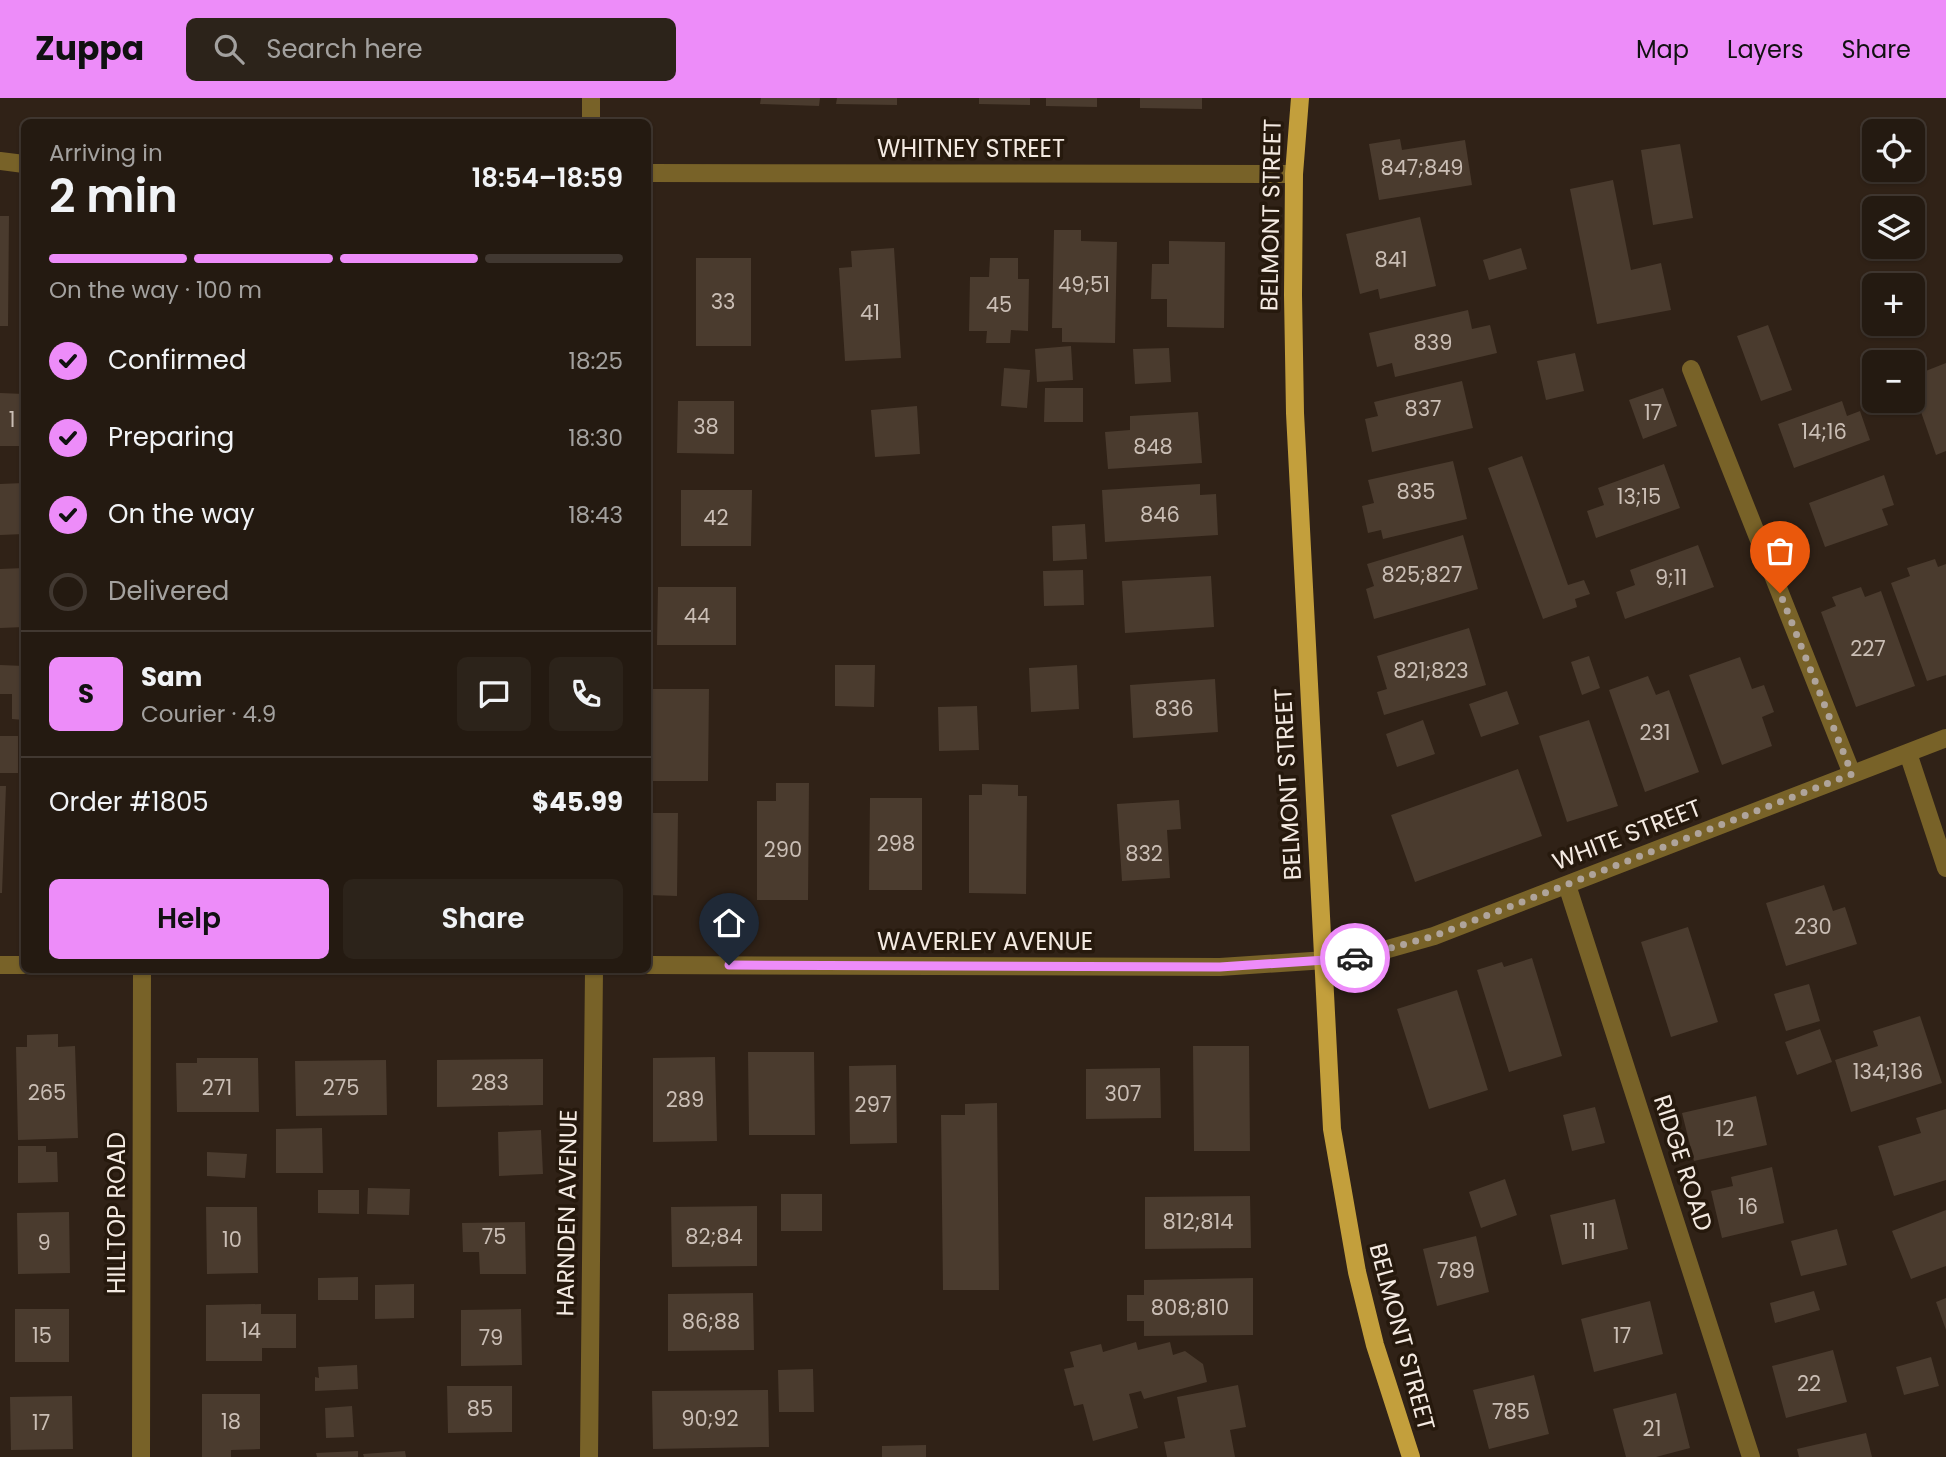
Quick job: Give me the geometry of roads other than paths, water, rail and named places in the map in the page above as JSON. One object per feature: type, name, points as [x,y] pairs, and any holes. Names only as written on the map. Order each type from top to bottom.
[{"type":"main road","name":"BELMONT STREET","points":[[1300,98],[1294,174],[1295,413],[1332,1129],[1357,1272],[1375,1345],[1411,1457]]},
{"type":"street","points":[[591,98],[591,119]]},
{"type":"street","points":[[0,161],[21,164]]},
{"type":"street","name":"WHITNEY STREET","points":[[651,173],[1294,174]]},
{"type":"street","points":[[1690,369],[1852,774]]},
{"type":"street","name":"WHITE STREET","points":[[1322,961],[1356,958],[1409,944],[1946,738]]},
{"type":"street","points":[[1908,753],[1946,868]]},
{"type":"street","name":"RIDGE ROAD","points":[[1567,885],[1751,1457]]},
{"type":"street","name":"WAVERLEY AVENUE","points":[[651,965],[1220,967],[1322,961]]},
{"type":"street","points":[[0,965],[21,965]]},
{"type":"street","name":"HILLTOP ROAD","points":[[141,1457],[142,973]]},
{"type":"street","name":"HARNDEN AVENUE","points":[[589,1457],[594,973]]}]
